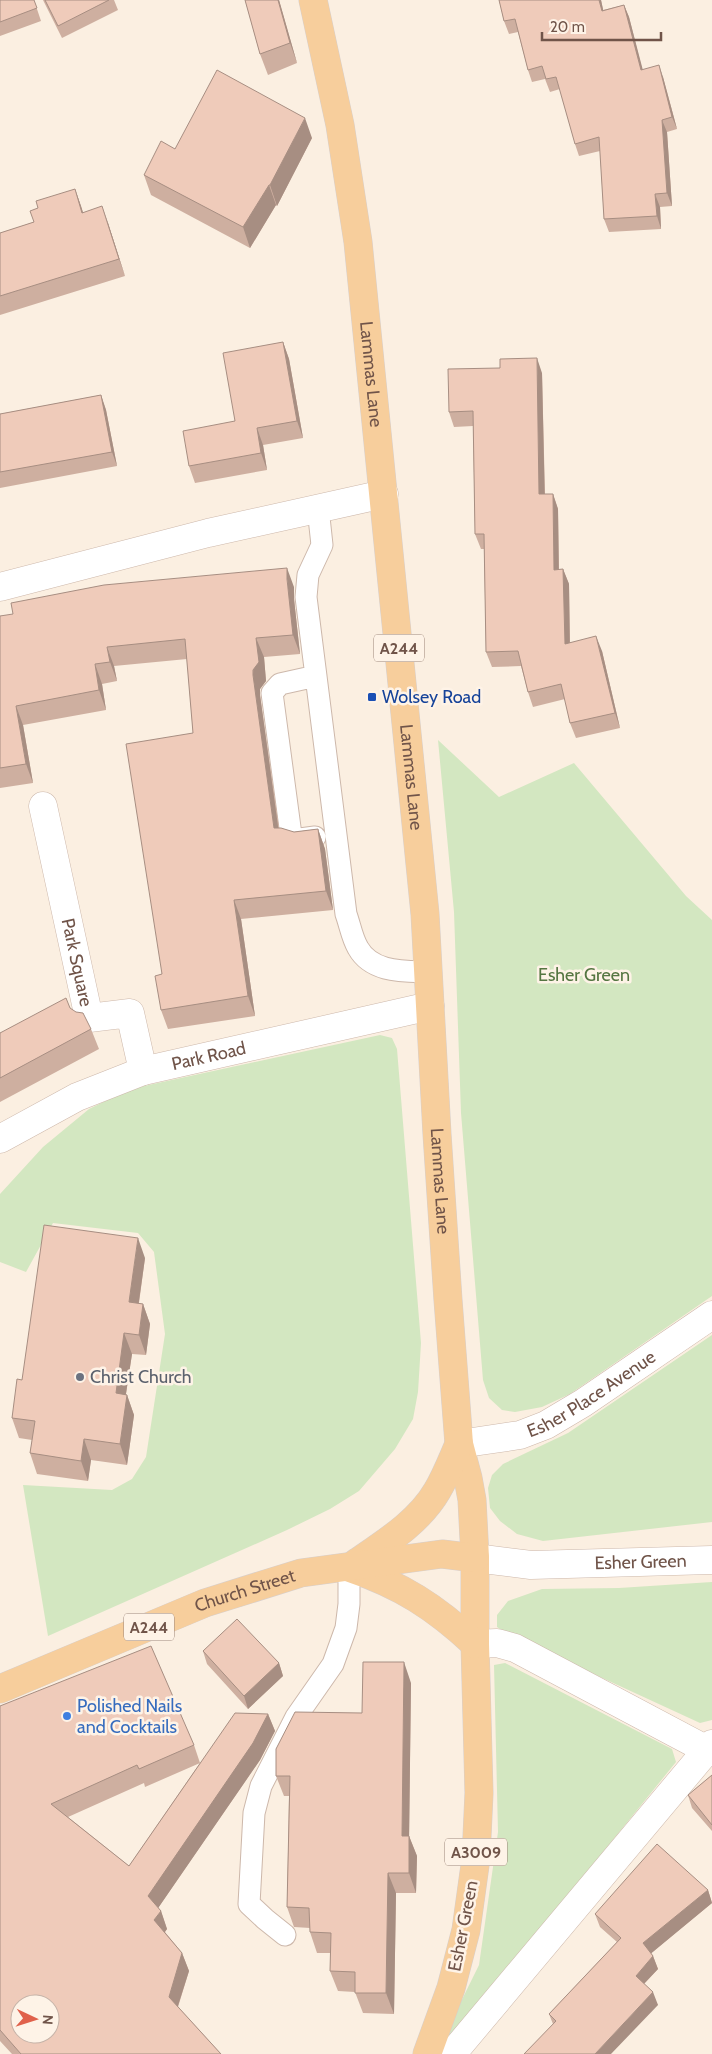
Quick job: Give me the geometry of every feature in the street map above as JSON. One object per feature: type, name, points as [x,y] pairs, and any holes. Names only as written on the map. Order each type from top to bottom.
[{"type":"main road","name":"Lammas Lane","points":[[313,0],[340,125],[358,242],[426,914],[437,1134],[459,1444],[472,1500],[475,1558]]},
{"type":"main road","name":"A244","points":[[349,1568],[405,1528],[420,1512],[437,1492],[459,1444]]},
{"type":"main road","name":"Church Street","points":[[0,1689],[205,1604],[301,1573],[349,1568],[407,1557],[442,1554],[475,1558]]},
{"type":"main road","name":"Esher Green","points":[[427,2054],[451,1988],[466,1930],[476,1858],[479,1793],[475,1558]]},
{"type":"main road","points":[[349,1568],[409,1592],[454,1624],[475,1644]]},
{"type":"street","points":[[0,588],[208,533],[384,494]]},
{"type":"street","name":"Park Square","points":[[43,806],[89,1018],[130,1013],[143,1071]]},
{"type":"street","name":"Park Road","points":[[0,1139],[77,1097],[143,1071],[430,1006]]},
{"type":"street","name":"Esher Place Avenue","points":[[459,1444],[520,1435],[546,1425],[582,1403],[712,1315]]},
{"type":"street","name":"Esher Green","points":[[475,1558],[531,1565],[712,1560]]},
{"type":"street","points":[[452,2054],[710,1747],[515,1648],[497,1643],[475,1644]]},
{"type":"lane","points":[[318,508],[322,545],[308,575],[306,597],[346,914],[358,949],[375,965],[397,971],[429,972]]},
{"type":"lane","points":[[316,676],[280,684],[272,693],[291,835],[300,839],[336,834]]},
{"type":"lane","points":[[285,1935],[249,1904],[254,1813],[261,1786],[296,1718],[333,1664],[346,1628],[349,1604],[349,1568]]},
{"type":"green space","name":"Esher Green","points":[[438,740],[499,797],[574,763],[686,896],[712,920],[712,1296],[570,1394],[542,1407],[515,1412],[502,1410],[489,1398],[483,1380],[461,1113],[454,912]]},
{"type":"green space","points":[[380,1035],[392,1038],[397,1049],[421,1343],[418,1392],[413,1419],[395,1449],[359,1491],[330,1509],[48,1636],[23,1485],[112,1490],[132,1479],[146,1457],[165,1334],[154,1252],[138,1233],[53,1223],[26,1272],[0,1262],[0,1194],[43,1147],[89,1109],[130,1089]]},
{"type":"green space","points":[[712,1335],[712,1522],[543,1541],[517,1534],[500,1521],[490,1508],[488,1488],[492,1475],[503,1464],[568,1433]]},
{"type":"green space","points":[[712,1582],[712,1720],[700,1723],[507,1634],[497,1627],[497,1615],[508,1601],[542,1589],[619,1588]]},
{"type":"green space","points":[[505,1663],[672,1749],[676,1762],[450,2041],[444,2036],[479,1965],[498,1832],[494,1665]]},
{"type":"building","points":[[0,0],[34,0],[37,8],[0,22]]},
{"type":"building","points":[[45,0],[109,0],[58,26]]},
{"type":"building","points":[[245,0],[278,0],[290,43],[260,54]]},
{"type":"building","points":[[499,0],[599,0],[602,11],[624,5],[641,70],[659,65],[672,117],[662,120],[667,193],[655,194],[657,216],[604,219],[599,137],[575,144],[556,77],[546,79],[542,66],[528,70],[515,19],[504,21]]},
{"type":"building","points":[[217,70],[305,118],[270,185],[243,227],[144,175],[161,141],[175,149]]},
{"type":"building","points":[[75,189],[82,213],[102,206],[119,259],[0,296],[0,233],[34,222],[30,211],[38,208],[36,201]]},
{"type":"building","points":[[283,342],[297,421],[257,428],[261,453],[189,466],[183,431],[235,421],[223,353]]},
{"type":"building","points":[[537,358],[539,494],[553,494],[554,570],[563,569],[565,644],[596,636],[615,713],[570,723],[561,684],[528,692],[518,651],[486,652],[484,534],[475,534],[473,411],[449,412],[448,369],[500,368],[500,359]]},
{"type":"building","points":[[101,395],[112,452],[0,472],[0,414]]},
{"type":"building","points":[[287,568],[293,635],[256,638],[259,662],[253,670],[253,675],[274,828],[294,832],[318,829],[326,891],[234,900],[248,996],[161,1010],[155,976],[162,974],[126,744],[193,733],[185,639],[107,647],[110,662],[95,664],[99,690],[16,706],[26,764],[0,768],[0,616],[13,614],[11,603],[104,585]]},
{"type":"building","points":[[66,998],[70,1008],[76,1012],[83,1013],[91,1029],[0,1078],[0,1033]]},
{"type":"building","name":"Christ Church","points":[[44,1225],[138,1238],[129,1302],[143,1304],[139,1335],[124,1333],[116,1393],[127,1395],[120,1444],[84,1439],[81,1461],[30,1453],[35,1421],[12,1418],[17,1379],[22,1380]]},
{"type":"building","points":[[237,1619],[279,1663],[244,1696],[203,1651]]},
{"type":"building","points":[[151,1646],[194,1745],[139,1769],[137,1765],[51,1804],[129,1866],[235,1713],[268,1714],[253,1743],[148,1896],[161,1911],[154,1920],[182,1953],[169,1997],[221,2054],[21,2054],[12,2044],[60,2044],[60,1994],[10,1994],[10,2041],[0,2030],[0,1706]]},
{"type":"building","points":[[363,1662],[404,1662],[402,1836],[409,1836],[409,1873],[388,1873],[386,1993],[355,1993],[355,1972],[330,1971],[331,1933],[310,1932],[309,1908],[287,1907],[290,1776],[276,1776],[276,1749],[295,1712],[362,1713]]},
{"type":"building","points":[[712,1775],[712,1825],[688,1795]]},
{"type":"building","points":[[657,1844],[708,1890],[643,1943],[653,1956],[636,1976],[653,1992],[595,2054],[524,2054],[556,2021],[549,2014],[621,1938],[595,1914]]},
{"type":"place","name":"Wolsey Road","points":[[372,697]]},
{"type":"place","name":"Christ Church","points":[[80,1377]]},
{"type":"place","name":"Polished Nails and Cocktails","points":[[67,1716]]}]
